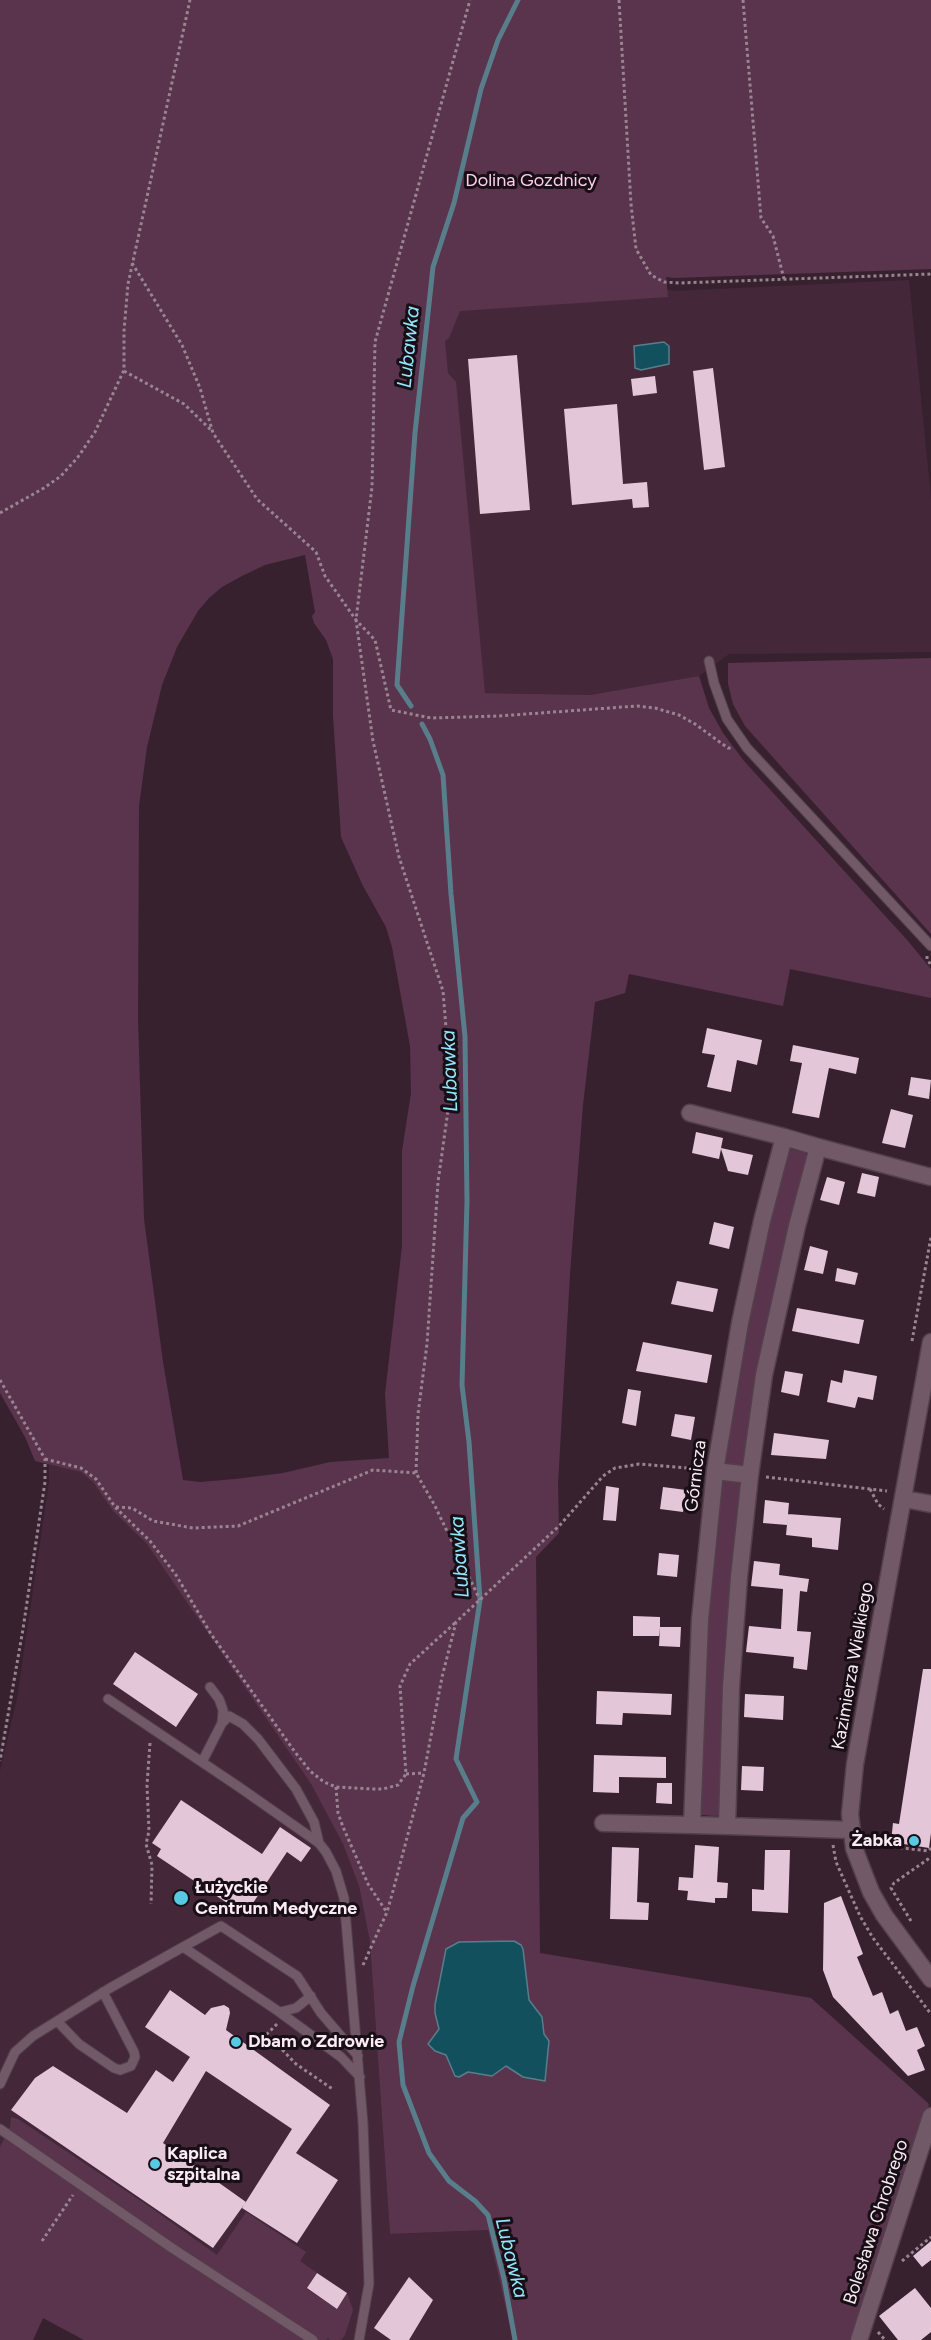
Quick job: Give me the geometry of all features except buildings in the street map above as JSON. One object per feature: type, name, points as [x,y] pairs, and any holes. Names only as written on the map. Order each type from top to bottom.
[{"type":"street","points":[[690,1113],[931,1177]]},
{"type":"street","name":"Górnicza","points":[[692,1825],[700,1620],[715,1471],[740,1323],[762,1221],[784,1137]]},
{"type":"street","points":[[727,1826],[731,1687],[739,1577],[750,1475],[771,1342],[797,1226],[818,1147]]},
{"type":"street","name":"Kazimierza Wielkiego","points":[[931,1342],[850,1797],[850,1830],[861,1869],[871,1892],[884,1915],[931,1979]]},
{"type":"street","points":[[715,1471],[750,1475]]},
{"type":"street","points":[[903,1499],[931,1504]]},
{"type":"street","points":[[603,1823],[850,1830]]},
{"type":"street","name":"Bolesława Chrobrego","points":[[859,2340],[931,2116]]},
{"type":"lane","points":[[710,661],[714,683],[727,720],[747,748],[931,946]]},
{"type":"lane","points":[[202,1762],[222,1723],[224,1710],[210,1687]]},
{"type":"lane","points":[[108,1699],[319,1844],[331,1860],[344,1898],[360,2077],[369,2276],[367,2302],[359,2340]]},
{"type":"lane","points":[[222,1723],[230,1716],[243,1724],[258,1739],[307,1807],[318,1833],[319,1844]]},
{"type":"lane","points":[[0,2084],[15,2052],[33,2036],[103,1992],[221,1926],[301,1981],[321,2013],[358,2056]]},
{"type":"lane","points":[[183,1947],[283,2014],[341,2057],[360,2077]]},
{"type":"lane","points":[[57,2020],[80,2044],[114,2068],[120,2070],[131,2066],[135,2057],[134,2052],[103,1992]]},
{"type":"lane","points":[[283,2014],[311,1996]]},
{"type":"lane","points":[[0,2129],[172,2248],[313,2340]]},
{"type":"path","points":[[0,513],[61,476],[78,457],[95,432],[124,370],[124,331],[132,263],[190,0]]},
{"type":"path","points":[[470,0],[375,342],[372,487],[356,620],[373,741],[399,857],[443,991],[451,1089],[438,1182],[427,1344],[418,1414],[416,1473],[434,1504],[480,1600]]},
{"type":"path","points":[[619,0],[631,204],[636,249],[651,275],[664,282],[931,274]]},
{"type":"path","points":[[743,0],[761,218],[773,236],[784,279]]},
{"type":"path","points":[[132,263],[182,345],[200,388],[213,433]]},
{"type":"path","points":[[124,370],[184,404],[213,433],[257,499],[316,552],[325,576],[356,620],[375,640],[391,710],[431,718],[646,707],[679,715],[695,723],[728,748],[747,748]]},
{"type":"path","points":[[0,1380],[45,1459],[45,1482],[38,1535],[0,1761]]},
{"type":"path","points":[[45,1459],[81,1468],[96,1479],[115,1507],[150,1540],[176,1575],[211,1634],[310,1771],[324,1782],[336,1787],[383,1789],[398,1785],[406,1774],[400,1686],[410,1664],[560,1525],[603,1476],[615,1468],[639,1464],[715,1471]]},
{"type":"path","points":[[115,1507],[132,1508],[153,1521],[193,1528],[238,1526],[373,1470],[416,1473]]},
{"type":"path","points":[[750,1475],[887,1491]]},
{"type":"path","points":[[870,1489],[878,1504],[884,1509]]},
{"type":"path","points":[[362,1966],[387,1912],[424,1773],[442,1677],[456,1622]]},
{"type":"path","points":[[151,1904],[152,1865],[146,1844],[149,1831],[148,1759],[153,1729]]},
{"type":"path","points":[[406,1774],[424,1773]]},
{"type":"path","points":[[336,1787],[338,1813],[343,1827],[368,1884],[387,1912]]},
{"type":"path","points":[[870,1844],[929,1849],[931,1856],[894,1883],[891,1888],[912,1922]]},
{"type":"path","points":[[921,2002],[931,2014]]},
{"type":"path","points":[[283,2014],[267,2034],[296,2064],[334,2090]]},
{"type":"path","points":[[42,2241],[81,2184]]},
{"type":"shaded area","points":[[909,280],[931,498],[931,652],[729,654],[699,676],[590,695],[452,692],[440,297],[657,288],[675,291]]},
{"type":"shaded area","name":"Łużyckie Centrum Medyczne","points":[[49,1463],[81,1472],[93,1482],[113,1511],[147,1544],[311,1784],[343,1844],[359,1886],[370,1942],[390,2234],[488,2230],[513,2340],[84,2340],[43,2318],[33,2340],[0,2340],[0,1771],[17,1699],[49,1482]]},
{"type":"green space","name":"Dolina Gozdnicy","points":[[0,0],[931,0],[931,269],[666,277],[668,297],[460,311],[449,338],[445,341],[448,373],[456,382],[485,693],[590,695],[699,676],[709,708],[723,733],[744,761],[931,969],[931,998],[790,969],[783,1006],[629,974],[625,993],[595,1002],[583,1105],[570,1274],[558,1484],[559,1533],[536,1557],[540,1953],[811,1998],[929,2104],[853,2340],[513,2340],[488,2230],[390,2234],[370,1942],[359,1886],[343,1844],[311,1784],[147,1544],[113,1511],[93,1482],[81,1472],[35,1461],[25,1437],[0,1393]],"holes":[[[305,555],[315,612],[312,616],[314,623],[326,640],[333,659],[333,716],[341,837],[363,886],[386,927],[392,947],[410,1046],[411,1093],[402,1151],[402,1246],[385,1394],[389,1458],[330,1462],[283,1473],[235,1479],[200,1482],[183,1480],[163,1362],[144,1219],[138,1018],[139,806],[147,747],[162,685],[177,647],[198,611],[222,587],[265,565]]]},
{"type":"green space","points":[[931,658],[931,934],[745,726],[733,704],[728,684],[728,663]]},
{"type":"green space","points":[[790,1149],[805,1152],[808,1156],[744,1462],[739,1467],[725,1464],[740,1355],[786,1153]]},
{"type":"green space","points":[[721,1480],[741,1482],[719,1815],[715,1816],[699,1813],[702,1680]]},
{"type":"green space","points":[[11,2117],[18,2119],[150,2207],[217,2255],[246,2212],[306,2252],[300,2261],[317,2273],[307,2289],[337,2309],[347,2293],[353,2310],[345,2335],[341,2340],[328,2338],[326,2340],[84,2340],[43,2318],[33,2340],[0,2340],[0,2147],[10,2127]]},
{"type":"water","points":[[664,342],[669,346],[669,364],[641,370],[635,368],[634,346]]},
{"type":"water","points":[[514,1941],[523,1949],[529,2000],[542,2017],[544,2034],[549,2041],[545,2081],[523,2077],[506,2066],[492,2076],[468,2072],[459,2077],[455,2076],[446,2055],[435,2051],[428,2044],[439,2029],[435,2005],[446,1949],[459,1942]]},
{"type":"waterway","name":"Lubawka","points":[[411,706],[397,685],[415,433],[433,267],[454,203],[481,89],[498,40],[518,0]]},
{"type":"waterway","name":"Lubawka","points":[[422,724],[443,775],[451,894],[465,1037],[467,1201],[462,1385],[469,1442],[480,1600],[456,1759],[477,1802],[463,1818],[413,1986],[399,2042],[403,2085],[429,2153],[449,2181],[475,2201],[488,2215],[504,2279],[515,2340]]},
{"type":"place","name":"Żabka","points":[[914,1841]]},
{"type":"place","name":"Łużyckie Centrum Medyczne","points":[[181,1898]]},
{"type":"place","name":"Dbam o Zdrowie","points":[[236,2042]]},
{"type":"place","name":"Kaplica szpitalna","points":[[155,2164]]}]
